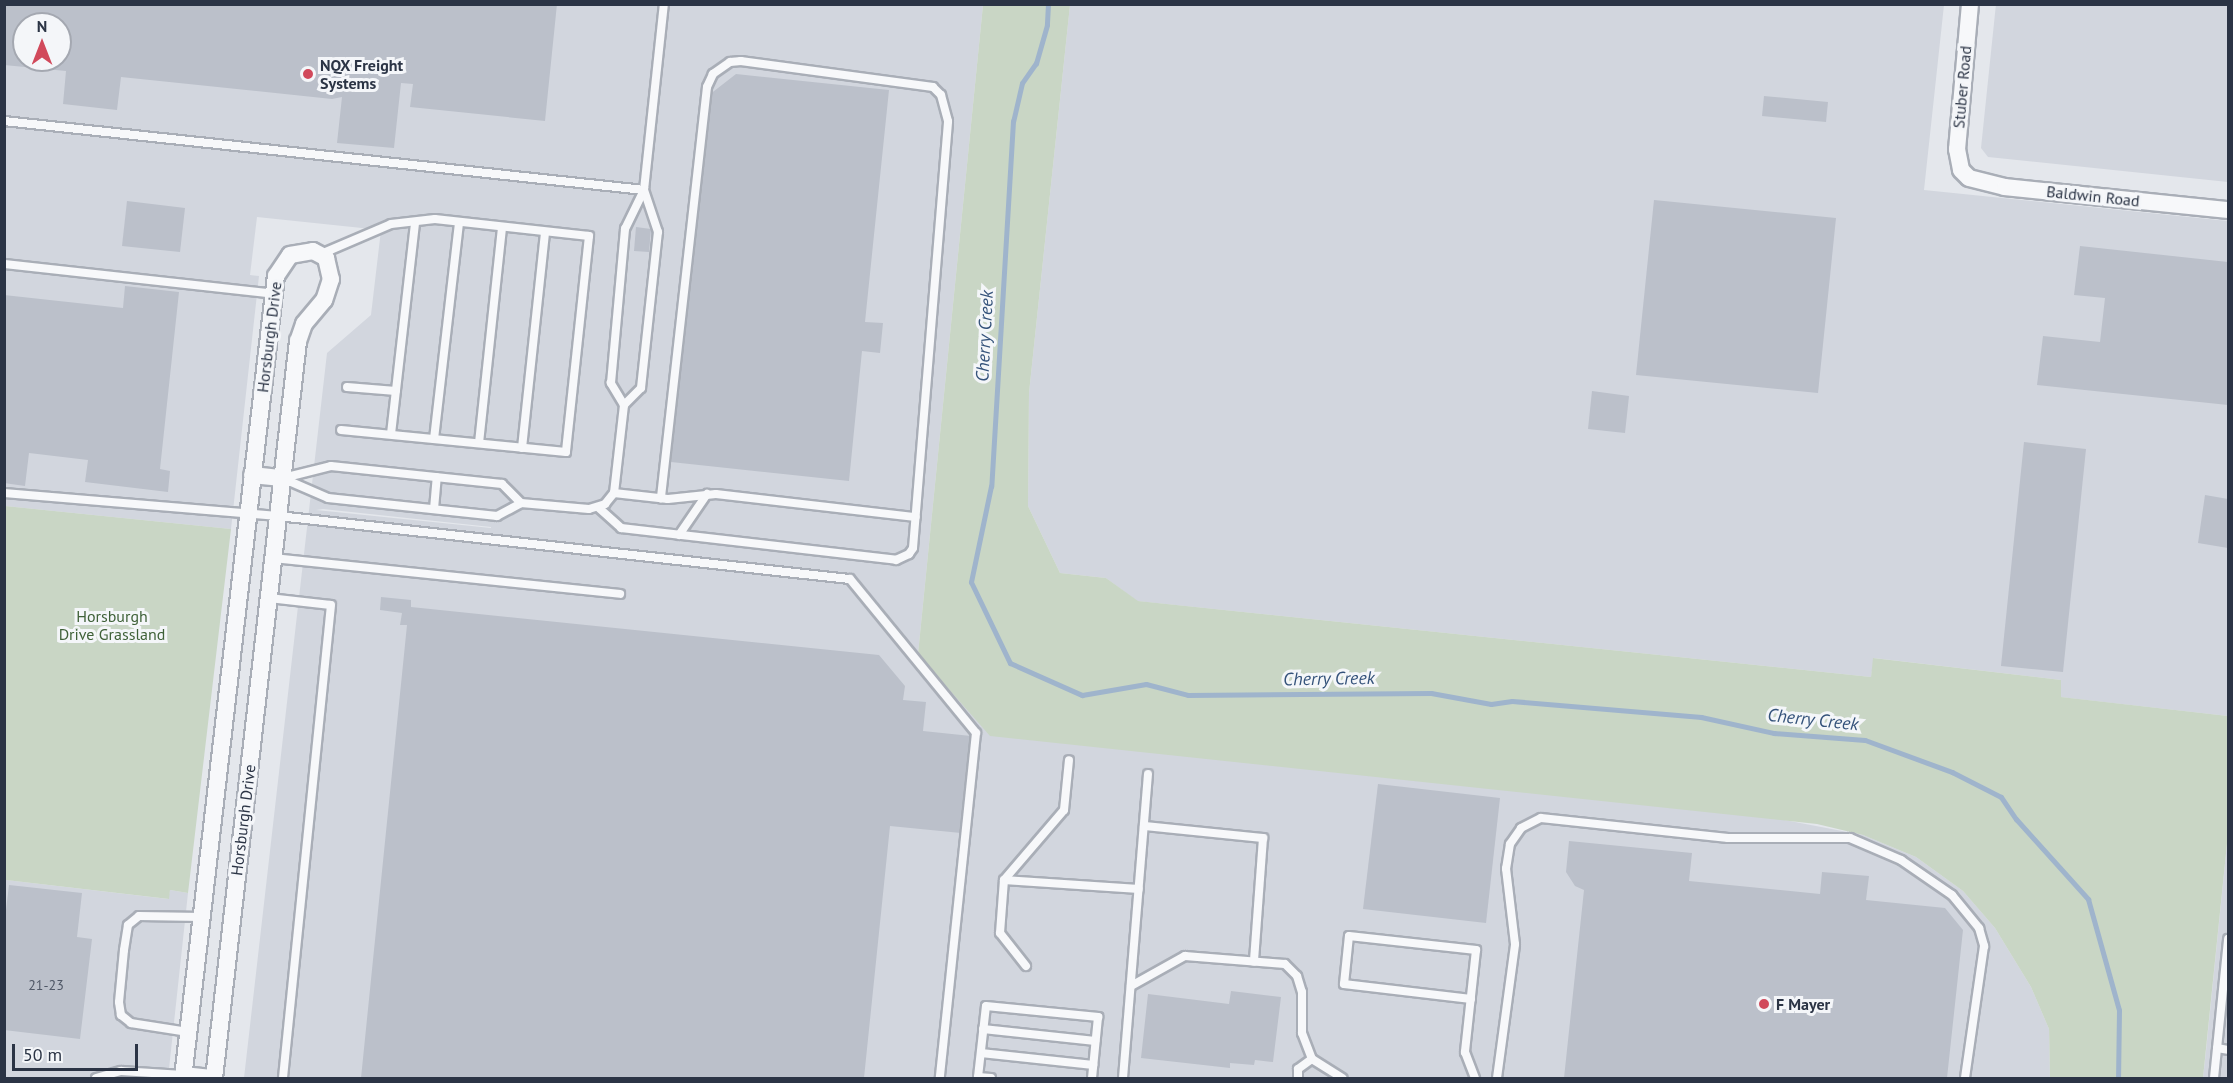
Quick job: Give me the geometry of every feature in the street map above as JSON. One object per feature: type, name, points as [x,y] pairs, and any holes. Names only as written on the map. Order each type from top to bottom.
[{"type":"street","name":"Stuber Road","points":[[1961,170],[1958,128],[1970,4]]},
{"type":"street","name":"Baldwin Road","points":[[1961,170],[1969,178],[2005,187],[2229,210]]},
{"type":"street","name":"Horsburgh Drive","points":[[183,1077],[273,294],[278,268],[290,255],[313,251],[321,254],[329,265],[331,279],[324,300],[299,335],[214,1078]]},
{"type":"street","points":[[252,475],[282,478]]},
{"type":"street","points":[[183,1077],[214,1078]]},
{"type":"lane","points":[[624,405],[610,383],[625,230],[644,189],[664,4]]},
{"type":"lane","points":[[282,478],[328,498],[497,516],[521,503],[599,508],[621,528],[896,560],[903,558],[913,548],[916,517],[948,121],[941,95],[921,83],[741,61],[720,68],[707,87],[661,498]]},
{"type":"lane","points":[[4,121],[644,189]]},
{"type":"lane","points":[[599,508],[614,493],[624,405],[641,388],[658,232],[644,189]]},
{"type":"lane","points":[[391,434],[415,222]]},
{"type":"lane","points":[[321,254],[391,224],[415,222],[459,222],[589,236],[566,452],[341,430]]},
{"type":"lane","points":[[434,439],[459,222]]},
{"type":"lane","points":[[480,443],[502,227]]},
{"type":"lane","points":[[522,448],[544,232]]},
{"type":"lane","points":[[4,264],[273,294]]},
{"type":"lane","points":[[347,387],[396,391]]},
{"type":"lane","points":[[282,478],[331,466],[437,477],[502,484],[521,503]]},
{"type":"lane","points":[[434,509],[437,477]]},
{"type":"lane","points":[[4,493],[278,516],[849,579],[976,733],[940,1078]]},
{"type":"lane","points":[[614,493],[661,498],[707,494],[916,517]]},
{"type":"lane","points":[[679,535],[707,494]]},
{"type":"lane","points":[[273,558],[620,594]]},
{"type":"lane","points":[[269,598],[331,605],[283,1078]]},
{"type":"lane","points":[[1026,966],[999,933],[1004,880],[1064,810],[1069,760]]},
{"type":"lane","points":[[1123,1078],[1148,774]]},
{"type":"lane","points":[[1497,1078],[1515,944],[1506,869],[1510,844],[1521,828],[1540,818],[1552,818],[1728,838],[1850,838],[1901,860],[1952,895],[1979,928],[1984,946],[1974,997],[1965,1078]]},
{"type":"lane","points":[[1144,826],[1263,838],[1254,962]]},
{"type":"lane","points":[[1004,880],[1139,889]]},
{"type":"lane","points":[[188,1032],[131,1023],[121,1015],[119,1002],[124,950],[128,925],[139,916],[201,917]]},
{"type":"lane","points":[[1470,999],[1344,984],[1349,936],[1476,950],[1465,1052],[1475,1078]]},
{"type":"lane","points":[[2214,1078],[2225,1003],[2229,939]]},
{"type":"lane","points":[[1131,986],[1185,956],[1285,964],[1297,976],[1302,992],[1302,1033],[1312,1059],[1342,1078]]},
{"type":"lane","points":[[991,1078],[978,1077],[986,1006],[1098,1017],[1092,1078]]},
{"type":"lane","points":[[983,1029],[1095,1041]]},
{"type":"lane","points":[[2217,1048],[2229,1050]]},
{"type":"lane","points":[[981,1053],[1093,1065]]},
{"type":"lane","points":[[1298,1078],[1298,1069],[1312,1059]]},
{"type":"lane","points":[[96,1078],[122,1071],[183,1077]]},
{"type":"shaded area","points":[[1996,4],[2228,5],[2228,182],[1988,157],[1981,148]]},
{"type":"shaded area","points":[[4,5],[983,5],[918,654],[1863,835],[1916,857],[1963,891],[1995,928],[2031,987],[2049,1029],[2050,1078],[244,1078],[327,353],[371,315],[381,230],[257,217],[250,275],[259,276],[231,529],[5,506]],"holes":[[[323,509],[491,528],[316,510]]]},
{"type":"shaded area","points":[[1070,5],[1944,5],[1924,190],[2228,221],[2228,716],[2060,697],[2061,680],[1874,658],[1871,677],[1137,601],[1106,578],[1060,573],[1028,506],[1029,393]]},
{"type":"shaded area","points":[[2228,834],[2228,1078],[2203,1078],[2206,1051]]},
{"type":"shaded area","points":[[6,880],[168,899],[170,890],[188,893],[168,1078],[5,1078]]},
{"type":"green space","points":[[983,5],[1070,5],[1029,393],[1028,506],[1060,573],[1106,578],[1138,601],[1871,677],[1873,658],[2061,680],[2061,697],[2228,716],[2228,834],[2203,1078],[2050,1078],[2049,1029],[2031,987],[1995,928],[1963,891],[1916,857],[1863,835],[1817,824],[990,736],[918,654]]},
{"type":"green space","name":"Horsburgh Drive Grassland","points":[[5,506],[231,529],[188,893],[170,890],[169,899],[6,880],[5,893]]},
{"type":"building","name":"NQX Freight Systems","points":[[4,4],[557,4],[545,121],[410,107],[413,84],[401,83],[394,148],[337,143],[342,97],[332,99],[121,77],[117,110],[63,104],[66,72],[72,72],[72,12],[12,12],[12,66],[4,65]]},
{"type":"building","points":[[736,74],[889,90],[865,322],[883,323],[880,353],[862,351],[849,481],[671,462],[709,95]]},
{"type":"building","points":[[1764,96],[1828,102],[1826,122],[1762,116]]},
{"type":"building","points":[[1654,200],[1836,218],[1818,393],[1636,375]]},
{"type":"building","points":[[127,201],[185,208],[180,252],[122,246]]},
{"type":"building","points":[[636,227],[651,229],[649,252],[634,251]]},
{"type":"building","points":[[2080,246],[2228,262],[2228,405],[2037,385],[2043,336],[2100,342],[2105,298],[2074,295]]},
{"type":"building","points":[[125,286],[179,292],[160,469],[170,471],[168,492],[85,482],[88,460],[29,453],[25,486],[4,483],[4,295],[123,308]]},
{"type":"building","points":[[1592,391],[1629,396],[1625,433],[1588,429]]},
{"type":"building","points":[[2024,442],[2086,449],[2063,672],[2001,666]]},
{"type":"building","points":[[2205,495],[2228,499],[2228,548],[2198,543]]},
{"type":"building","points":[[381,597],[411,600],[411,607],[879,655],[905,686],[903,700],[926,702],[923,731],[971,736],[961,833],[890,826],[864,1078],[361,1078],[407,625],[400,625],[402,613],[380,610]]},
{"type":"building","points":[[1378,784],[1500,798],[1486,923],[1363,909]]},
{"type":"building","name":"F Mayer","points":[[1569,841],[1692,853],[1689,881],[1820,894],[1822,872],[1869,876],[1866,900],[1945,908],[1963,930],[1947,1078],[1564,1078],[1584,890],[1575,886],[1566,872]]},
{"type":"building","points":[[9,885],[82,893],[77,937],[92,939],[80,1039],[4,1030],[4,926]]},
{"type":"building","points":[[1231,991],[1281,997],[1273,1062],[1255,1060],[1254,1065],[1230,1063],[1230,1068],[1141,1058],[1148,994],[1229,1004]]},
{"type":"waterway","name":"Cherry Creek","points":[[1048,4],[1047,25],[1036,63],[1022,83],[1013,121],[991,486],[971,582],[1010,663],[1082,695],[1146,684],[1188,695],[1431,693],[1491,704],[1512,701],[1701,717],[1774,733],[1865,740],[1952,772],[2001,797],[2016,819],[2088,899],[2119,1010],[2118,1078]]},
{"type":"place","name":"NQX Freight Systems","points":[[308,74]]},
{"type":"place","name":"F Mayer","points":[[1764,1004]]}]
